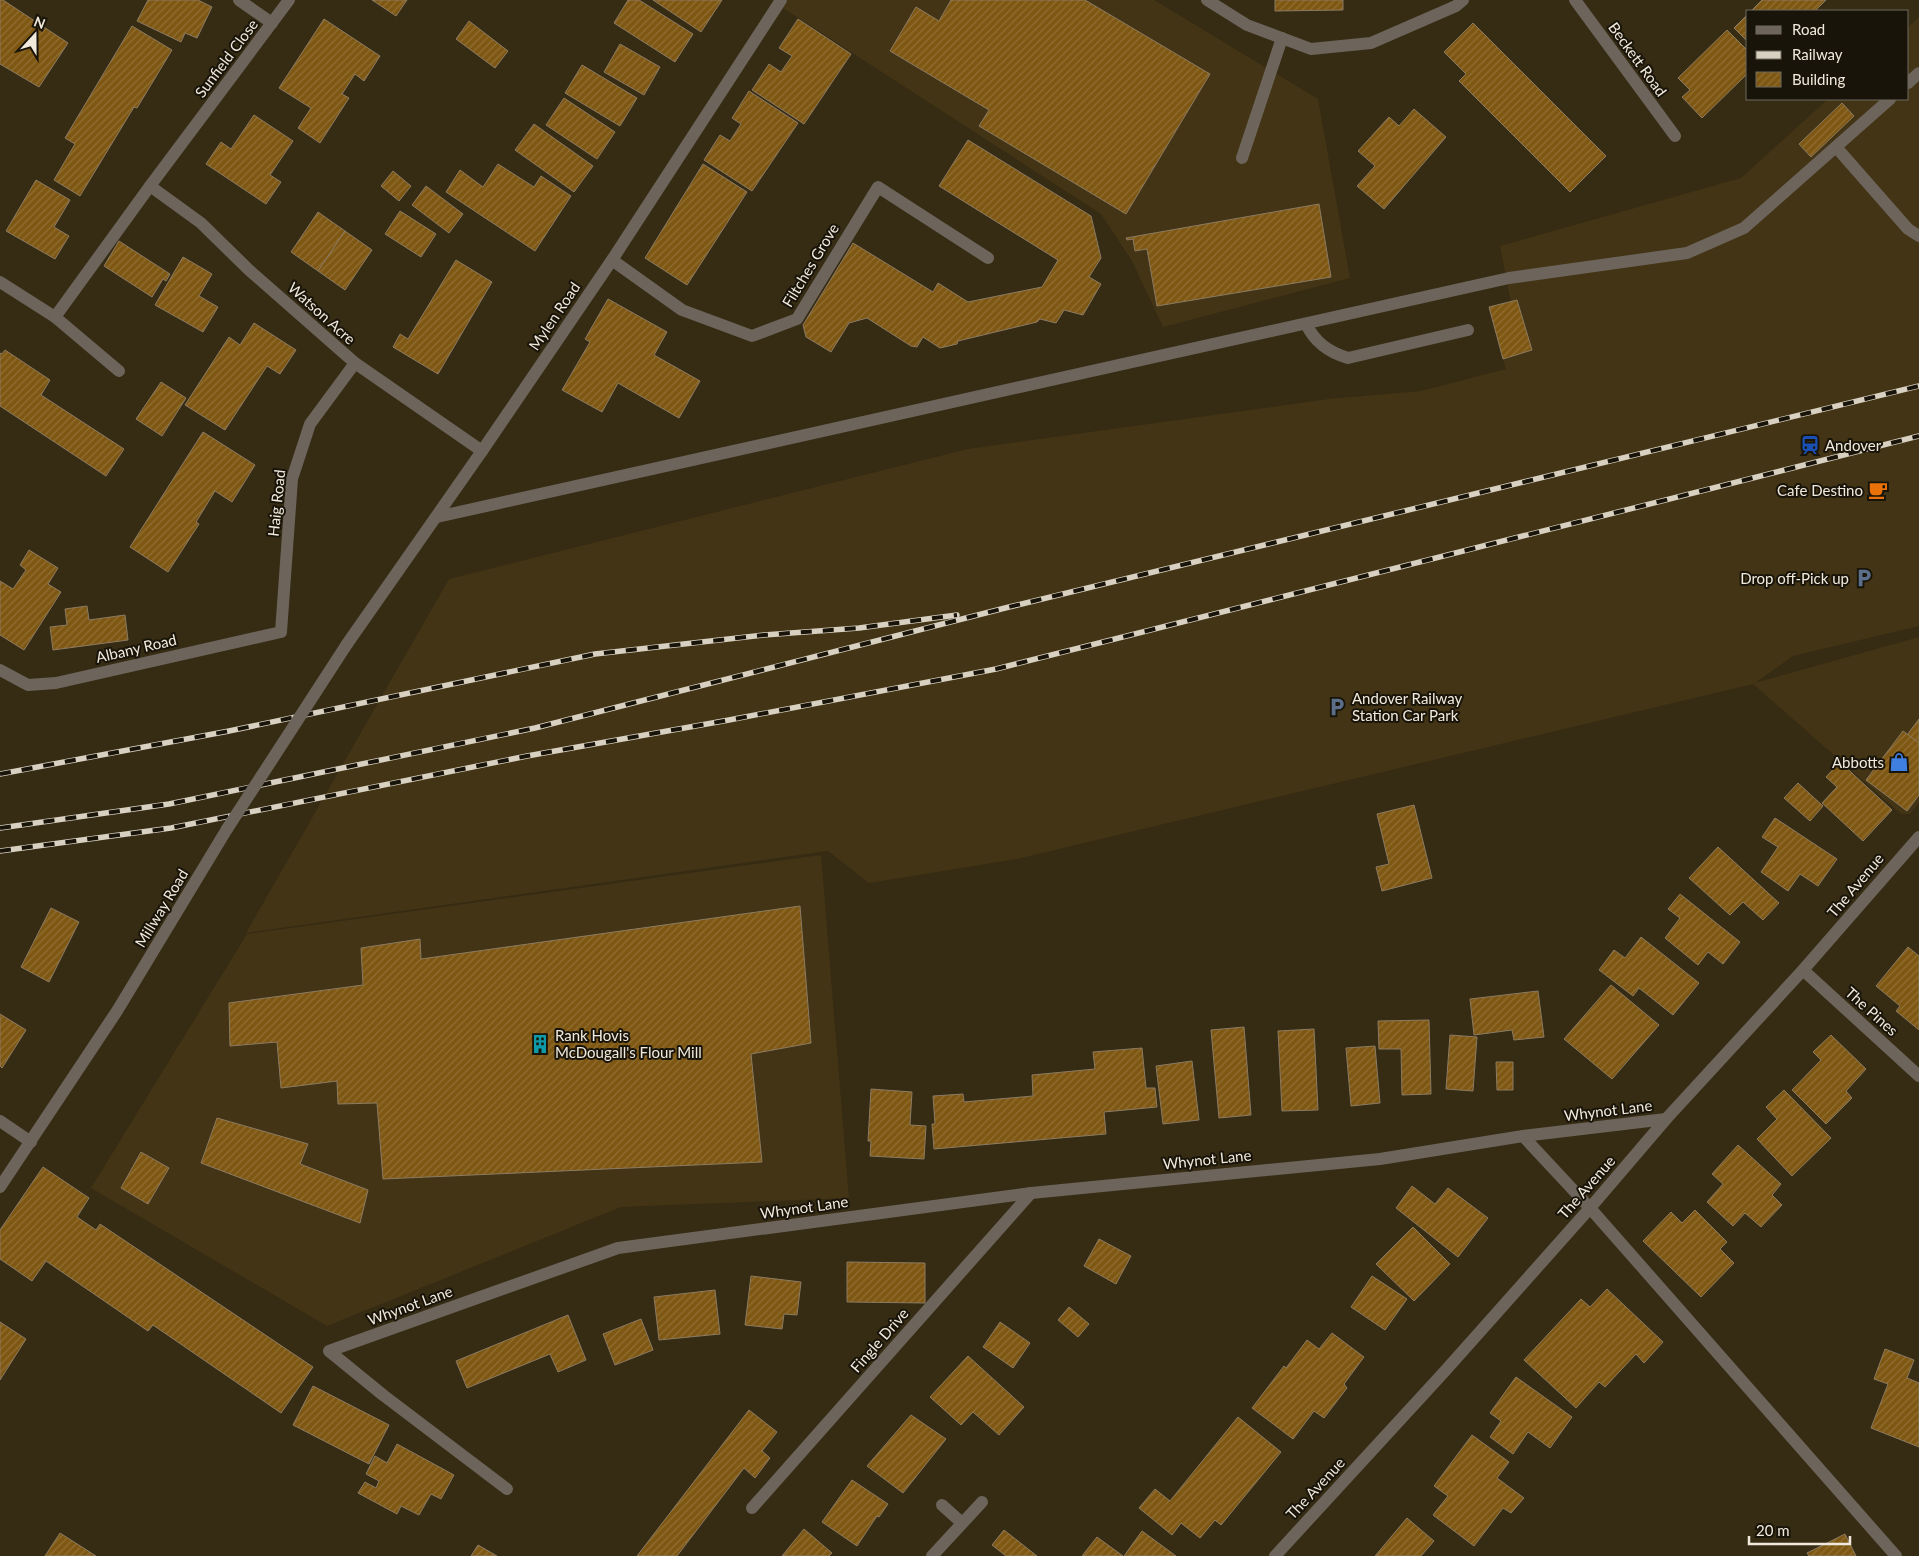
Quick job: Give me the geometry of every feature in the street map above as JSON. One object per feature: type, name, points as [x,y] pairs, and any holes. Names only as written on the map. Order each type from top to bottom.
[{"type":"street","name":"Sunfield Close","points":[[239,0],[272,23]]},
{"type":"street","name":"Sunfield Close","points":[[150,186],[289,0]]},
{"type":"street","points":[[1207,0],[1247,25],[1311,49],[1371,43],[1456,6],[1463,0]]},
{"type":"street","name":"Beckett Road","points":[[1574,0],[1675,136]]},
{"type":"street","name":"Mylen Road","points":[[347,644],[612,260],[778,1]]},
{"type":"street","points":[[1242,158],[1282,38]]},
{"type":"street","points":[[1909,81],[1919,72]]},
{"type":"street","points":[[437,516],[1510,278],[1687,253],[1744,228],[1889,100]]},
{"type":"street","points":[[1836,147],[1908,230],[1919,236]]},
{"type":"street","points":[[55,317],[150,186]]},
{"type":"street","name":"Watson Acre","points":[[150,186],[201,223],[249,270],[355,363],[482,451]]},
{"type":"street","name":"Filtches Grove","points":[[612,260],[682,310],[752,336],[798,319],[878,187],[988,258]]},
{"type":"street","points":[[0,282],[55,317],[119,371]]},
{"type":"street","points":[[1306,324],[1311,335],[1321,345],[1336,354],[1348,358],[1468,330]]},
{"type":"street","name":"Haig Road","points":[[281,632],[292,479],[310,424],[355,363]]},
{"type":"street","name":"Albany Road","points":[[0,670],[28,685],[56,683],[281,632]]},
{"type":"street","name":"Millway Road","points":[[0,1187],[117,1011],[228,829],[347,644]]},
{"type":"street","name":"The Avenue","points":[[1274,1556],[1446,1371],[1666,1119],[1803,970],[1919,837]]},
{"type":"street","name":"The Pines","points":[[1803,970],[1919,1076]]},
{"type":"street","name":"Whynot Lane","points":[[507,1489],[383,1395],[329,1351],[618,1248],[1030,1193],[1380,1158],[1523,1136],[1666,1119]]},
{"type":"street","points":[[0,1121],[31,1142]]},
{"type":"street","points":[[1523,1136],[1590,1208],[1896,1556]]},
{"type":"street","name":"Fingle Drive","points":[[752,1508],[1030,1193]]},
{"type":"street","points":[[932,1556],[982,1502]]},
{"type":"street","points":[[942,1505],[962,1523]]},
{"type":"shaded area","points":[[788,0],[1154,0],[1318,99],[1350,278],[1163,327],[1132,261],[1101,214],[783,8]]},
{"type":"shaded area","points":[[1919,17],[1919,626],[1793,656],[1755,683],[1919,637],[1919,803],[1910,814],[1901,814],[1753,684],[1017,859],[869,883],[828,851],[246,933],[449,579],[968,449],[1329,399],[1421,391],[1506,369],[1503,359],[1531,350],[1517,300],[1511,301],[1500,246],[1741,178],[1827,100],[1909,100],[1909,26]]},
{"type":"shaded area","points":[[821,855],[849,1198],[621,1207],[327,1326],[91,1188],[247,934]]},
{"type":"building","points":[[0,0],[3,0],[68,43],[39,87],[0,64]]},
{"type":"building","points":[[148,0],[198,0],[212,7],[197,38],[185,33],[181,42],[137,21]]},
{"type":"building","points":[[372,0],[407,0],[396,16]]},
{"type":"building","points":[[628,0],[639,0],[693,34],[675,62],[614,23]]},
{"type":"building","points":[[653,0],[722,0],[701,32]]},
{"type":"building","points":[[951,0],[1085,0],[1210,74],[1126,214],[979,126],[989,110],[890,51],[916,7],[939,21]]},
{"type":"building","points":[[1275,0],[1343,0],[1343,10],[1275,11]]},
{"type":"building","points":[[1762,0],[1826,0],[1816,10],[1752,10]]},
{"type":"building","points":[[1746,16],[1746,40],[1734,28]]},
{"type":"building","points":[[324,19],[380,56],[364,81],[355,74],[342,94],[349,98],[320,143],[298,128],[311,108],[279,88]]},
{"type":"building","points":[[798,19],[851,54],[804,124],[752,90],[769,64],[781,72],[792,56],[779,48]]},
{"type":"building","points":[[469,21],[508,51],[495,68],[456,39]]},
{"type":"building","points":[[1473,23],[1606,156],[1570,192],[1459,81],[1466,74],[1444,52]]},
{"type":"building","points":[[132,26],[172,50],[137,108],[134,107],[80,196],[54,180],[75,144],[65,138]]},
{"type":"building","points":[[1727,30],[1746,49],[1746,75],[1702,118],[1682,97],[1690,90],[1678,78]]},
{"type":"building","points":[[620,44],[660,67],[644,95],[604,72]]},
{"type":"building","points":[[582,65],[637,98],[620,126],[565,93]]},
{"type":"building","points":[[749,91],[798,123],[752,191],[704,160],[720,135],[730,141],[741,124],[732,118]]},
{"type":"building","points":[[564,98],[615,132],[597,159],[546,125]]},
{"type":"building","points":[[1842,103],[1854,116],[1811,157],[1799,144]]},
{"type":"building","points":[[1414,109],[1446,137],[1384,209],[1357,186],[1375,166],[1358,151],[1389,117],[1399,126]]},
{"type":"building","points":[[254,115],[293,141],[270,175],[281,182],[266,204],[206,164],[221,142],[231,149]]},
{"type":"building","points":[[534,124],[593,166],[574,192],[515,150]]},
{"type":"building","points":[[968,140],[1091,216],[1101,258],[1089,277],[1101,284],[1083,315],[1064,310],[1056,323],[1040,319],[1037,322],[958,341],[957,344],[940,348],[923,337],[917,347],[911,346],[867,318],[849,323],[831,352],[806,337],[803,325],[853,243],[933,292],[938,283],[968,302],[1042,287],[1058,260],[939,186]]},
{"type":"building","points":[[498,164],[534,187],[541,176],[571,196],[535,251],[446,192],[460,170],[483,187]]},
{"type":"building","points":[[703,164],[747,192],[687,285],[645,258]]},
{"type":"building","points":[[393,171],[411,186],[399,201],[381,186]]},
{"type":"building","points":[[36,180],[70,200],[54,227],[69,236],[55,259],[6,231]]},
{"type":"building","points":[[426,186],[463,214],[449,233],[412,205]]},
{"type":"building","points":[[1319,204],[1331,277],[1157,306],[1147,249],[1135,251],[1133,239],[1127,240],[1126,238]]},
{"type":"building","points":[[400,211],[436,234],[421,257],[385,234]]},
{"type":"building","points":[[318,212],[345,231],[318,271],[291,252]]},
{"type":"building","points":[[345,231],[372,250],[345,290],[318,271]]},
{"type":"building","points":[[119,241],[170,274],[166,281],[163,279],[152,297],[104,266]]},
{"type":"building","points":[[183,257],[212,274],[199,296],[218,307],[203,332],[155,305]]},
{"type":"building","points":[[456,260],[492,282],[438,374],[393,347],[400,334],[408,339]]},
{"type":"building","points":[[608,299],[667,332],[654,355],[700,381],[679,418],[618,383],[602,412],[562,390],[590,342],[585,339]]},
{"type":"building","points":[[1517,300],[1532,350],[1503,359],[1489,307]]},
{"type":"building","points":[[254,323],[296,350],[280,374],[267,366],[225,430],[185,405],[229,337],[240,345]]},
{"type":"building","points":[[5,350],[50,380],[41,395],[124,449],[106,476],[0,406],[0,353],[2,354]]},
{"type":"building","points":[[161,382],[186,398],[162,436],[136,419]]},
{"type":"building","points":[[203,432],[255,465],[232,502],[215,491],[196,522],[199,524],[168,572],[130,547]]},
{"type":"building","points":[[29,550],[58,568],[48,584],[61,592],[24,650],[0,635],[0,581],[13,589],[26,570],[20,565]]},
{"type":"building","points":[[87,606],[89,620],[125,615],[128,640],[53,650],[50,627],[67,625],[65,609]]},
{"type":"building","points":[[1919,719],[1919,743],[1907,735]]},
{"type":"building","name":"Abbotts","points":[[1903,731],[1919,743],[1919,795],[1907,811],[1866,780]]},
{"type":"building","points":[[1840,762],[1892,810],[1863,841],[1822,803],[1837,787],[1826,777]]},
{"type":"building","points":[[1798,783],[1823,806],[1810,821],[1784,798]]},
{"type":"building","points":[[1414,805],[1432,878],[1382,891],[1376,867],[1389,864],[1377,814]]},
{"type":"building","points":[[1775,818],[1837,859],[1818,886],[1800,874],[1788,891],[1761,872],[1778,847],[1762,837]]},
{"type":"building","points":[[1718,847],[1779,903],[1763,920],[1743,902],[1730,915],[1689,878]]},
{"type":"building","points":[[1680,894],[1740,942],[1723,964],[1708,952],[1698,965],[1665,938],[1680,918],[1668,909]]},
{"type":"building","name":"Rank Hovis McDougall's Flour Mill","points":[[800,906],[811,1043],[751,1054],[762,1162],[383,1179],[377,1103],[338,1104],[337,1081],[281,1088],[277,1042],[230,1046],[229,1003],[363,985],[361,948],[420,939],[421,959]]},
{"type":"building","points":[[51,908],[79,922],[49,982],[21,967]]},
{"type":"building","points":[[1641,937],[1699,983],[1673,1015],[1639,988],[1633,996],[1599,970],[1614,950],[1625,958]]},
{"type":"building","points":[[1908,947],[1919,956],[1919,1030],[1896,1011],[1900,1006],[1876,986]]},
{"type":"building","points":[[1611,985],[1659,1025],[1612,1079],[1564,1039]]},
{"type":"building","points":[[1538,991],[1544,1037],[1514,1040],[1512,1030],[1474,1035],[1470,999]]},
{"type":"building","points":[[0,1014],[26,1030],[2,1068],[0,1066]]},
{"type":"building","points":[[1429,1020],[1431,1094],[1402,1095],[1401,1049],[1379,1049],[1378,1021]]},
{"type":"building","points":[[1244,1027],[1251,1115],[1219,1118],[1211,1030]]},
{"type":"building","points":[[1314,1029],[1318,1110],[1282,1111],[1278,1031]]},
{"type":"building","points":[[1450,1035],[1477,1037],[1473,1091],[1446,1089]]},
{"type":"building","points":[[1831,1035],[1866,1069],[1846,1091],[1852,1098],[1826,1124],[1792,1090],[1821,1060],[1813,1052]]},
{"type":"building","points":[[1375,1046],[1380,1103],[1351,1106],[1346,1048]]},
{"type":"building","points":[[1142,1048],[1146,1088],[1155,1088],[1157,1107],[1104,1112],[1106,1134],[934,1149],[932,1124],[935,1124],[933,1096],[963,1094],[964,1102],[1033,1096],[1032,1075],[1095,1069],[1093,1052]]},
{"type":"building","points":[[1192,1061],[1199,1120],[1163,1124],[1156,1066]]},
{"type":"building","points":[[1496,1062],[1513,1062],[1513,1090],[1497,1090]]},
{"type":"building","points":[[871,1089],[912,1092],[910,1125],[926,1126],[924,1159],[870,1156],[871,1141],[868,1141]]},
{"type":"building","points":[[1784,1090],[1831,1138],[1792,1176],[1757,1139],[1777,1119],[1766,1107]]},
{"type":"building","points":[[217,1118],[308,1144],[300,1164],[368,1190],[360,1223],[201,1163]]},
{"type":"building","points":[[1738,1145],[1781,1184],[1772,1195],[1782,1205],[1761,1227],[1745,1213],[1733,1226],[1707,1202],[1723,1184],[1712,1174]]},
{"type":"building","points":[[141,1152],[169,1168],[148,1204],[121,1188]]},
{"type":"building","points":[[43,1167],[89,1198],[77,1217],[96,1230],[100,1224],[313,1367],[281,1413],[153,1325],[148,1331],[46,1261],[32,1281],[0,1259],[0,1230]]},
{"type":"building","points":[[1412,1186],[1435,1204],[1448,1188],[1488,1218],[1458,1257],[1396,1208]]},
{"type":"building","points":[[1695,1210],[1727,1242],[1720,1249],[1734,1263],[1701,1297],[1643,1241],[1671,1212],[1682,1223]]},
{"type":"building","points":[[1413,1227],[1450,1264],[1414,1301],[1376,1264]]},
{"type":"building","points":[[1099,1239],[1131,1256],[1116,1284],[1084,1266]]},
{"type":"building","points":[[847,1262],[925,1263],[925,1303],[847,1302]]},
{"type":"building","points":[[751,1276],[801,1282],[797,1315],[784,1314],[782,1329],[745,1325]]},
{"type":"building","points":[[1372,1276],[1407,1299],[1385,1330],[1351,1307]]},
{"type":"building","points":[[1607,1289],[1663,1342],[1644,1363],[1636,1354],[1605,1387],[1599,1382],[1576,1408],[1524,1360],[1581,1299],[1590,1307]]},
{"type":"building","points":[[715,1290],[720,1334],[659,1340],[654,1297]]},
{"type":"building","points":[[1069,1307],[1089,1324],[1078,1337],[1058,1320]]},
{"type":"building","points":[[568,1315],[586,1360],[558,1372],[550,1354],[467,1388],[456,1361]]},
{"type":"building","points":[[641,1319],[653,1350],[615,1365],[603,1334]]},
{"type":"building","points":[[0,1322],[26,1339],[0,1380]]},
{"type":"building","points":[[1000,1322],[1030,1343],[1013,1368],[983,1347]]},
{"type":"building","points":[[1332,1333],[1364,1357],[1344,1384],[1347,1388],[1324,1418],[1314,1411],[1293,1439],[1252,1408],[1284,1366],[1286,1368],[1307,1340],[1319,1349]]},
{"type":"building","points":[[1885,1349],[1914,1360],[1907,1378],[1919,1383],[1919,1447],[1871,1428],[1888,1384],[1874,1379]]},
{"type":"building","points":[[968,1356],[1024,1407],[999,1435],[973,1412],[961,1425],[930,1397]]},
{"type":"building","points":[[1516,1377],[1572,1417],[1550,1448],[1528,1432],[1513,1454],[1490,1437],[1501,1421],[1490,1413]]},
{"type":"building","points":[[313,1386],[389,1425],[369,1464],[293,1425]]},
{"type":"building","points":[[749,1410],[777,1432],[762,1451],[770,1458],[755,1478],[744,1468],[677,1556],[637,1556]]},
{"type":"building","points":[[911,1415],[946,1439],[903,1493],[867,1466]]},
{"type":"building","points":[[1238,1417],[1281,1452],[1221,1525],[1215,1520],[1200,1538],[1181,1523],[1172,1535],[1139,1508],[1155,1489],[1170,1501]]},
{"type":"building","points":[[1472,1435],[1509,1462],[1497,1478],[1524,1498],[1511,1513],[1503,1508],[1474,1546],[1433,1515],[1448,1496],[1434,1486]]},
{"type":"building","points":[[397,1444],[454,1475],[441,1499],[431,1494],[419,1515],[401,1506],[397,1514],[358,1493],[365,1482],[376,1488],[379,1481],[366,1474],[375,1456],[387,1463]]},
{"type":"building","points":[[852,1480],[888,1504],[879,1517],[877,1516],[857,1546],[822,1522]]},
{"type":"building","points":[[1407,1518],[1434,1541],[1421,1556],[1375,1556]]},
{"type":"building","points":[[804,1529],[832,1553],[829,1556],[782,1556]]},
{"type":"building","points":[[1004,1530],[1037,1556],[1006,1556],[992,1545]]},
{"type":"building","points":[[1142,1531],[1176,1556],[1124,1556]]},
{"type":"building","points":[[60,1533],[96,1556],[45,1556]]},
{"type":"building","points":[[1845,1534],[1856,1556],[1809,1556],[1807,1553]]},
{"type":"building","points":[[1097,1537],[1123,1556],[1082,1556]]},
{"type":"building","points":[[478,1545],[497,1556],[471,1556]]},
{"type":"railway","points":[[0,828],[169,804],[535,728],[1009,607],[1919,386]]},
{"type":"railway","points":[[0,851],[171,828],[527,756],[996,669],[1919,436]]},
{"type":"railway","points":[[0,774],[229,731],[595,654],[764,635],[859,628],[957,615]]},
{"type":"place","name":"Andover","points":[[1810,445]]},
{"type":"place","name":"Cafe Destino","points":[[1878,490]]},
{"type":"place","name":"Drop off-Pick up","points":[[1864,578]]},
{"type":"place","name":"Andover Railway Station Car Park","points":[[1337,707]]},
{"type":"place","name":"Abbotts","points":[[1899,762]]},
{"type":"place","name":"Rank Hovis McDougall's Flour Mill","points":[[540,1044]]}]
